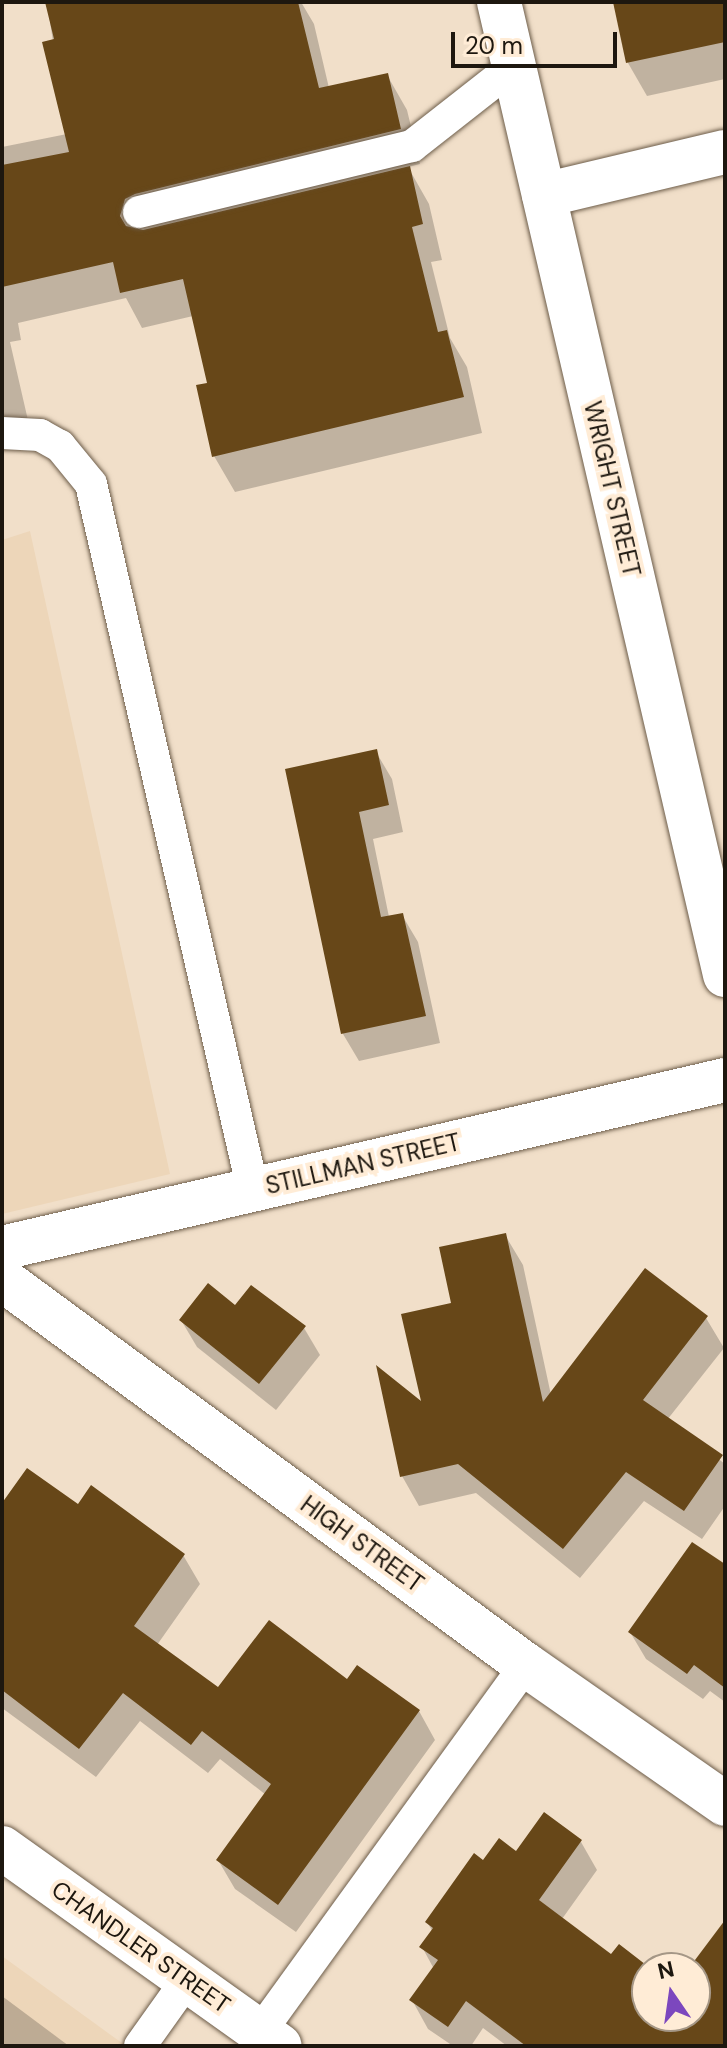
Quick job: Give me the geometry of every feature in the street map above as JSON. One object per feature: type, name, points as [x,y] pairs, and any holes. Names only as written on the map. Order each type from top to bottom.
[{"type":"street","name":"WRIGHT STREET","points":[[499,2],[725,975]]},
{"type":"street","points":[[544,195],[725,152]]},
{"type":"street","name":"STILLMAN STREET","points":[[2,1248],[725,1080]]},
{"type":"street","name":"HIGH STREET","points":[[2,1279],[526,1665],[725,1804]]},
{"type":"street","name":"CHANDLER STREET","points":[[2,1848],[270,2039]]},
{"type":"lane","points":[[139,212],[412,146],[514,66]]},
{"type":"lane","points":[[2,433],[40,435],[60,446],[91,484],[253,1190]]},
{"type":"lane","points":[[270,2039],[526,1665]]},
{"type":"lane","points":[[140,2046],[187,1980]]},
{"type":"shaded area","points":[[30,531],[170,1174],[2,1214],[2,540]]},
{"type":"shaded area","points":[[2,1956],[126,2046],[2,2046]]},
{"type":"building","points":[[45,2],[298,2],[319,88],[388,73],[401,129],[135,194],[125,199],[120,216],[126,226],[143,230],[410,166],[423,224],[412,227],[438,332],[447,330],[464,397],[212,457],[196,385],[207,383],[183,279],[120,293],[113,262],[2,287],[2,165],[69,152],[42,42],[54,39]]},
{"type":"building","points":[[613,2],[725,2],[725,42],[626,63]]},
{"type":"building","points":[[377,749],[389,805],[359,812],[381,917],[403,913],[426,1016],[341,1034],[285,769]]},
{"type":"building","points":[[506,1233],[543,1402],[645,1268],[708,1316],[643,1400],[723,1455],[684,1511],[626,1472],[563,1549],[458,1464],[400,1477],[376,1365],[421,1401],[401,1314],[451,1303],[439,1247]]},
{"type":"building","points":[[208,1283],[235,1305],[251,1285],[306,1326],[259,1384],[179,1320]]},
{"type":"building","points":[[27,1468],[78,1504],[91,1485],[185,1554],[134,1626],[218,1687],[269,1620],[347,1679],[357,1665],[420,1710],[278,1905],[216,1860],[271,1784],[202,1731],[191,1745],[123,1693],[79,1749],[2,1690],[2,1503]]},
{"type":"building","points":[[692,1542],[725,1564],[725,1688],[694,1665],[687,1674],[628,1632]]},
{"type":"building","points":[[544,1812],[582,1840],[539,1900],[611,1954],[619,1944],[631,1953],[631,2032],[711,2032],[711,1952],[701,1952],[725,1920],[725,2046],[526,2046],[466,2001],[448,2027],[409,2000],[438,1960],[419,1947],[433,1928],[425,1922],[474,1853],[483,1860],[499,1838],[516,1851]]}]
